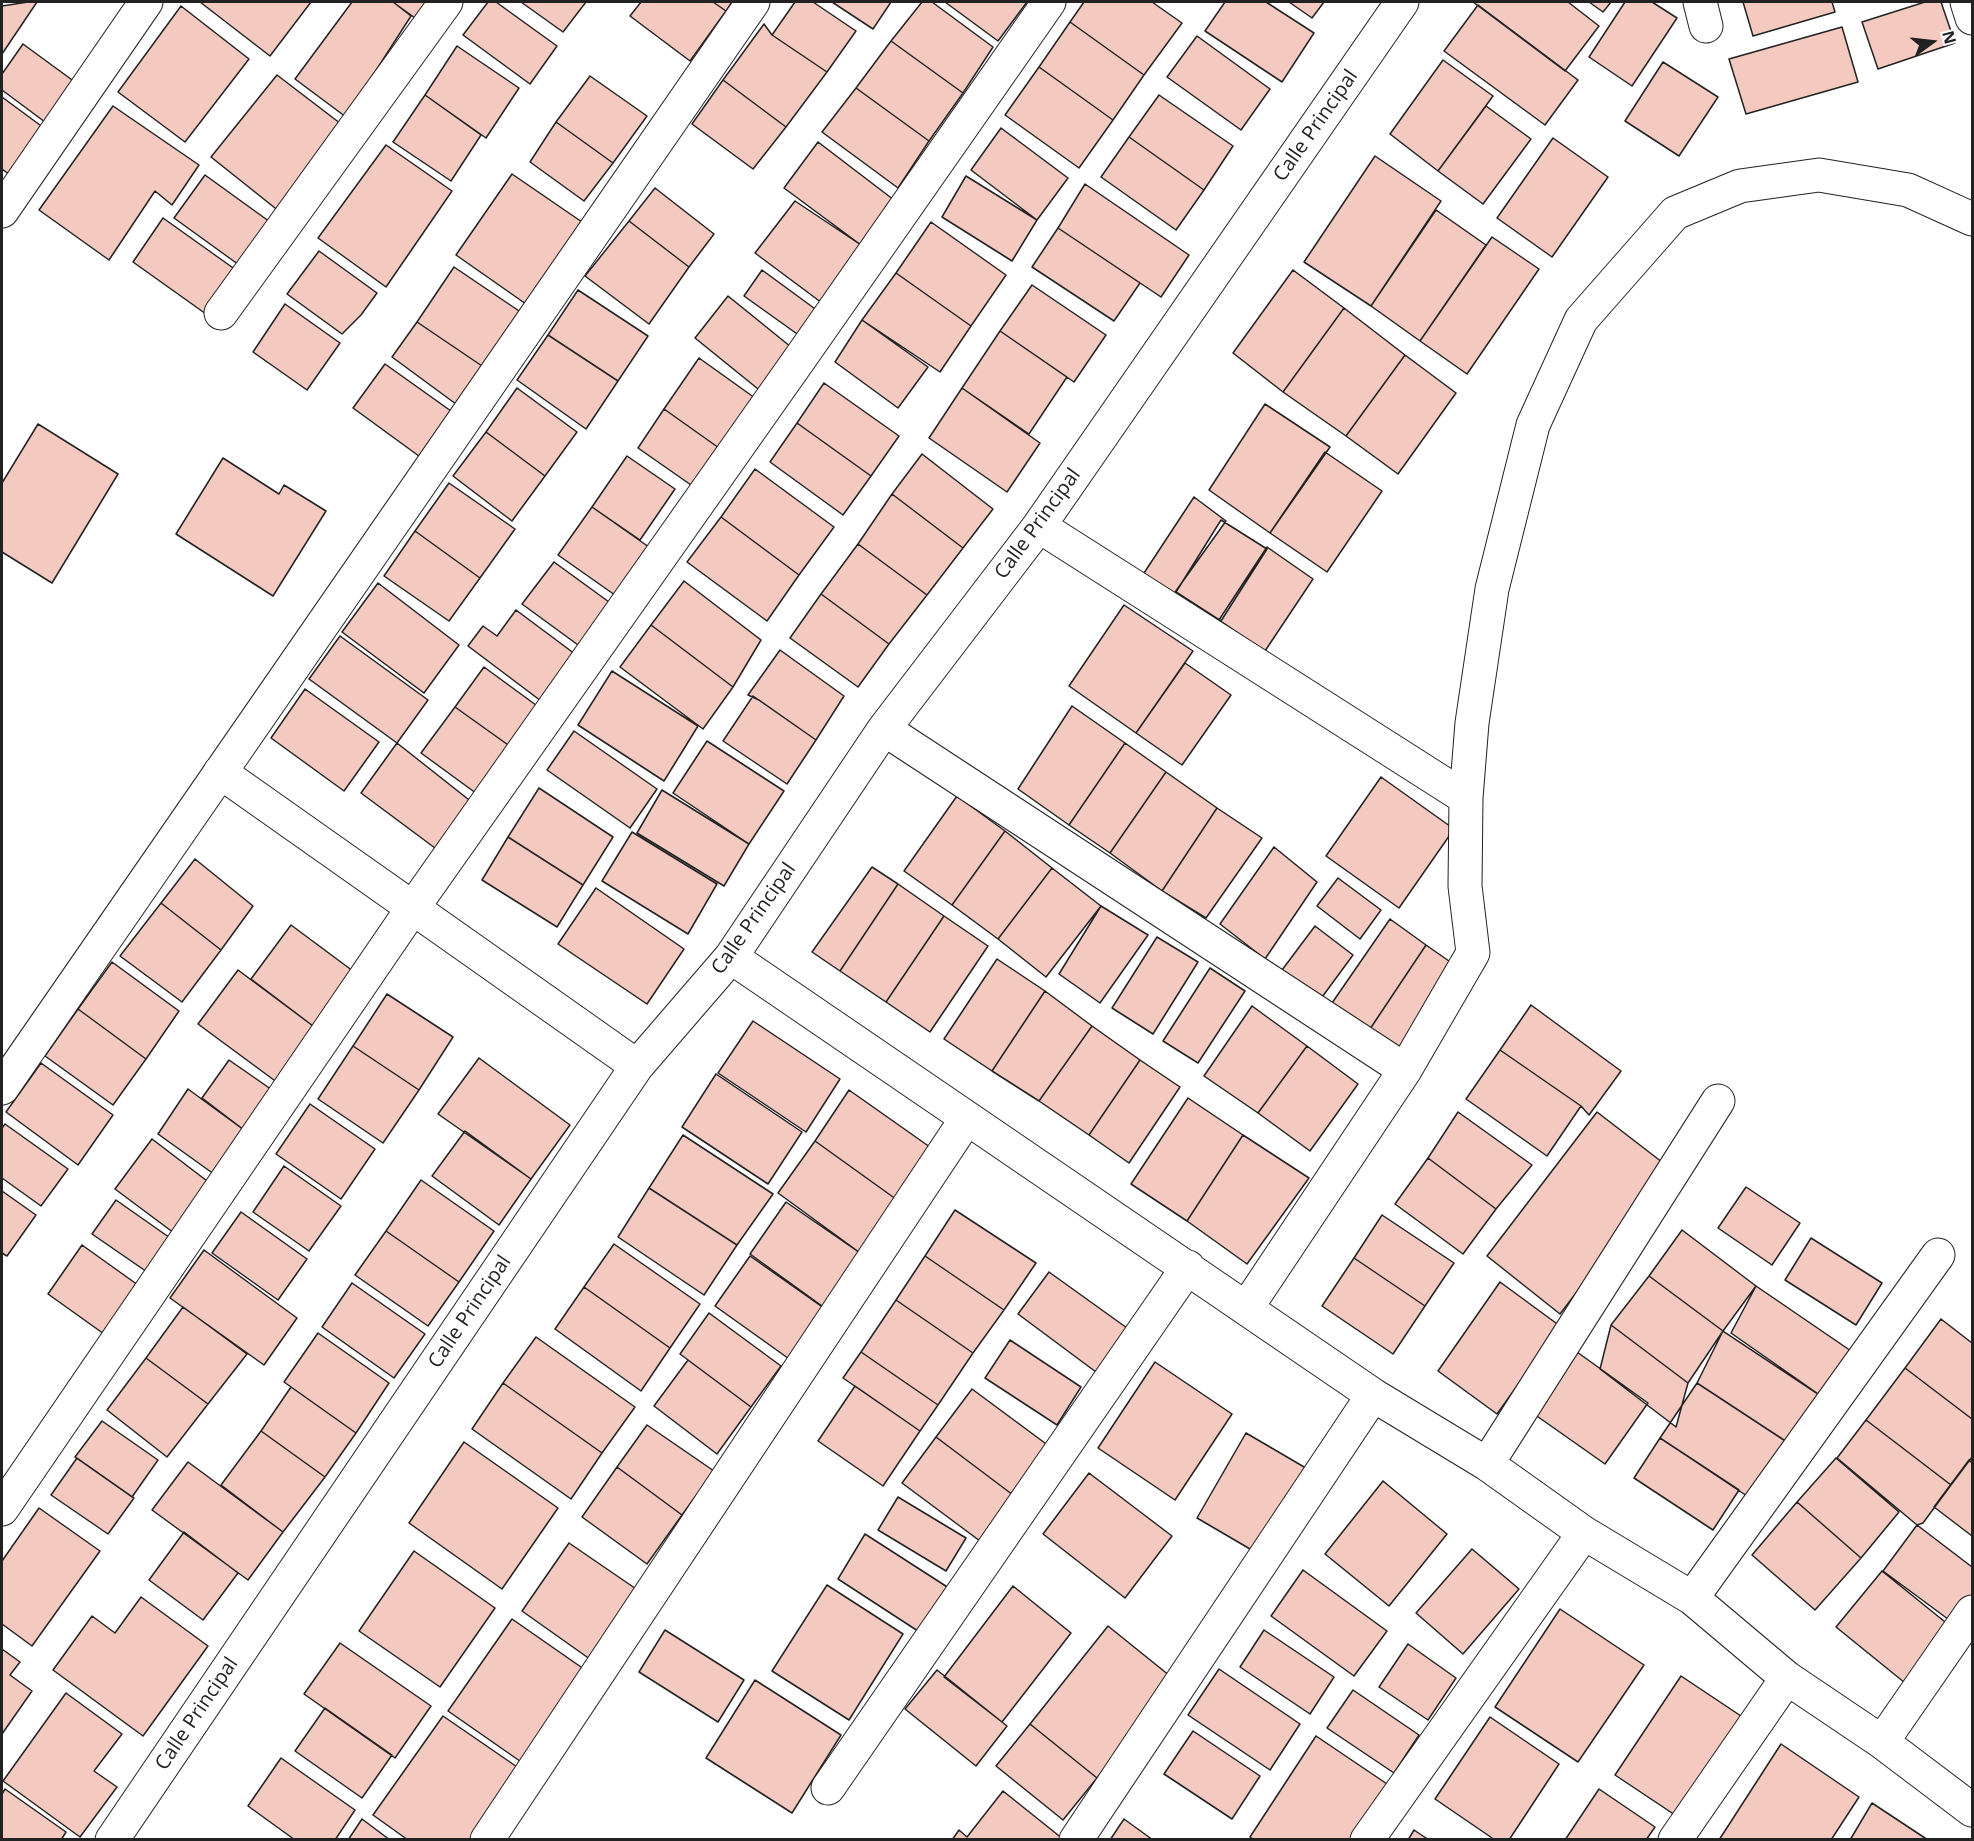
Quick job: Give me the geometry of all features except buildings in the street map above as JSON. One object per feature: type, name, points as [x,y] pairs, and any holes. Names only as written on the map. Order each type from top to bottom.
[{"type":"street","points":[[2,211],[146,2]]},
{"type":"street","points":[[221,314],[446,2]]},
{"type":"street","points":[[2,1088],[753,2]]},
{"type":"street","points":[[2,1509],[412,909],[1049,2]]},
{"type":"street","name":"Calle Principal","points":[[112,1839],[637,1066],[731,957],[884,729],[1039,526],[1402,2]]},
{"type":"street","points":[[1967,2],[1972,18]]},
{"type":"street","points":[[1247,1307],[1405,1070],[1473,953],[1465,886],[1466,798],[1472,723],[1492,589],[1533,425],[1581,320],[1675,213],[1740,186],[1819,175],[1908,190],[1972,219]]},
{"type":"street","points":[[1039,526],[1466,798]]},
{"type":"street","points":[[884,729],[1405,1070]]},
{"type":"street","points":[[220,772],[637,1066]]},
{"type":"street","points":[[731,957],[1373,1395],[1487,1464],[1584,1533],[1692,1598],[1787,1678],[1882,1742],[1972,1810]]},
{"type":"street","points":[[1487,1464],[1718,1101]]},
{"type":"street","points":[[487,1839],[967,1118]]},
{"type":"street","points":[[1692,1598],[1938,1255]]},
{"type":"street","points":[[828,1788],[1188,1267]]},
{"type":"street","points":[[1076,1839],[1373,1395]]},
{"type":"street","points":[[1367,1839],[1584,1533]]},
{"type":"street","points":[[1882,1742],[1972,1612]]},
{"type":"street","points":[[1675,1839],[1787,1678]]}]
